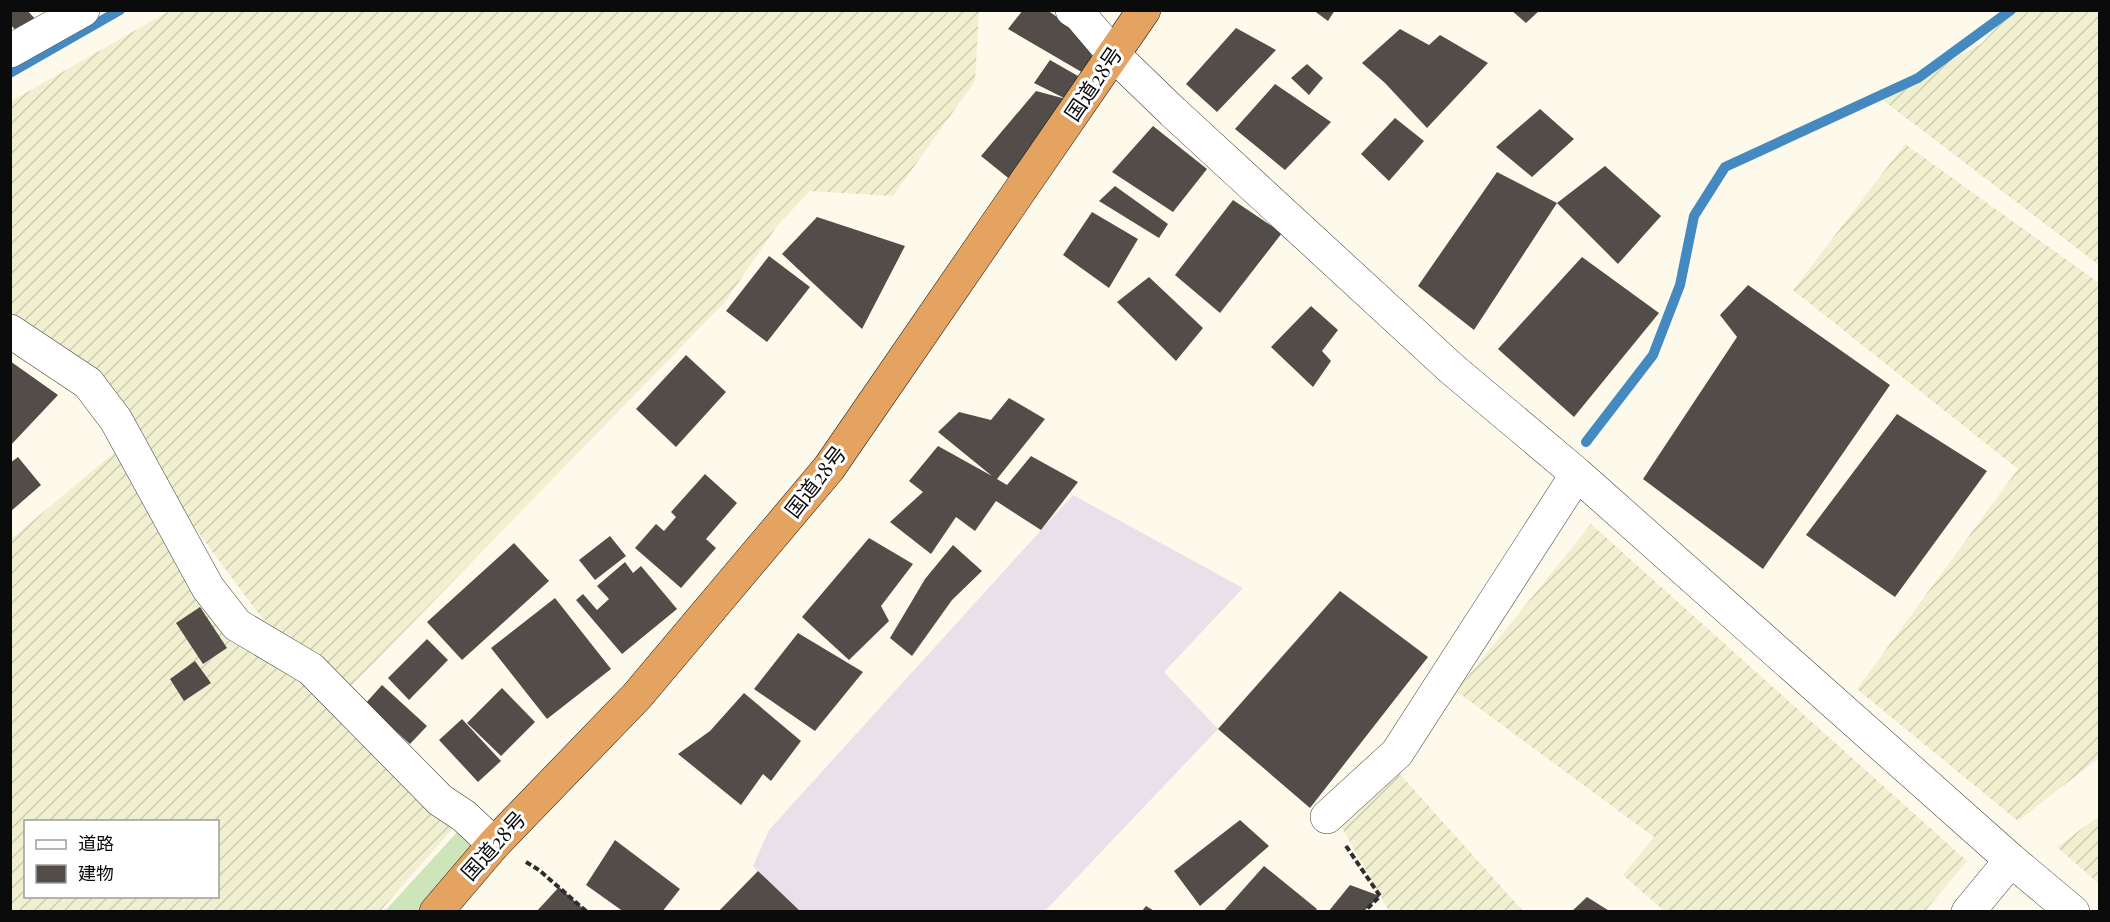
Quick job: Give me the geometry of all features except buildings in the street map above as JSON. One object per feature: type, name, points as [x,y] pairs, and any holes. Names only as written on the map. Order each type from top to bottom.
[{"type":"highway","name":"国道28号","points":[[436,912],[494,844],[637,696],[829,468],[1144,10]]},
{"type":"street","points":[[10,51],[82,10]]},
{"type":"street","points":[[1072,10],[1080,15],[1114,56],[1452,369],[1577,474],[2011,860],[2073,912]]},
{"type":"street","points":[[10,331],[88,383],[116,420],[208,588],[237,625],[311,669],[440,800],[464,816],[494,844]]},
{"type":"street","points":[[1327,817],[1397,753],[1577,474]]},
{"type":"street","points":[[1968,912],[2011,860]]},
{"type":"path","points":[[1327,817],[1380,896],[1364,912]]},
{"type":"path","points":[[494,844],[538,870],[587,912]]},
{"type":"shaded area","points":[[1073,495],[1243,588],[1164,672],[1218,729],[1045,911],[799,911],[753,866],[769,830]]},
{"type":"green space","points":[[169,11],[979,11],[975,81],[893,196],[810,191],[777,226],[725,302],[351,686],[261,617],[88,383],[11,320],[10,102]]},
{"type":"green space","points":[[2012,11],[2099,11],[2099,265],[1880,98],[1981,44]]},
{"type":"green space","points":[[1905,144],[2099,283],[2099,758],[2018,821],[1857,689],[2018,469],[1793,290]]},
{"type":"green space","points":[[128,441],[237,625],[464,816],[380,911],[11,911],[10,540]]},
{"type":"green space","points":[[1591,524],[1967,861],[1925,911],[1664,911],[1623,875],[1654,837],[1456,691]]},
{"type":"green space","points":[[1397,771],[1523,911],[1389,911],[1337,819]]},
{"type":"green space","points":[[2099,816],[2099,884],[2057,847]]},
{"type":"green space","points":[[459,830],[475,849],[419,911],[384,912]]},
{"type":"waterway","points":[[10,73],[120,10]]},
{"type":"waterway","points":[[1586,442],[1653,355],[1680,285],[1694,216],[1725,167],[1918,78],[2011,10]]}]
